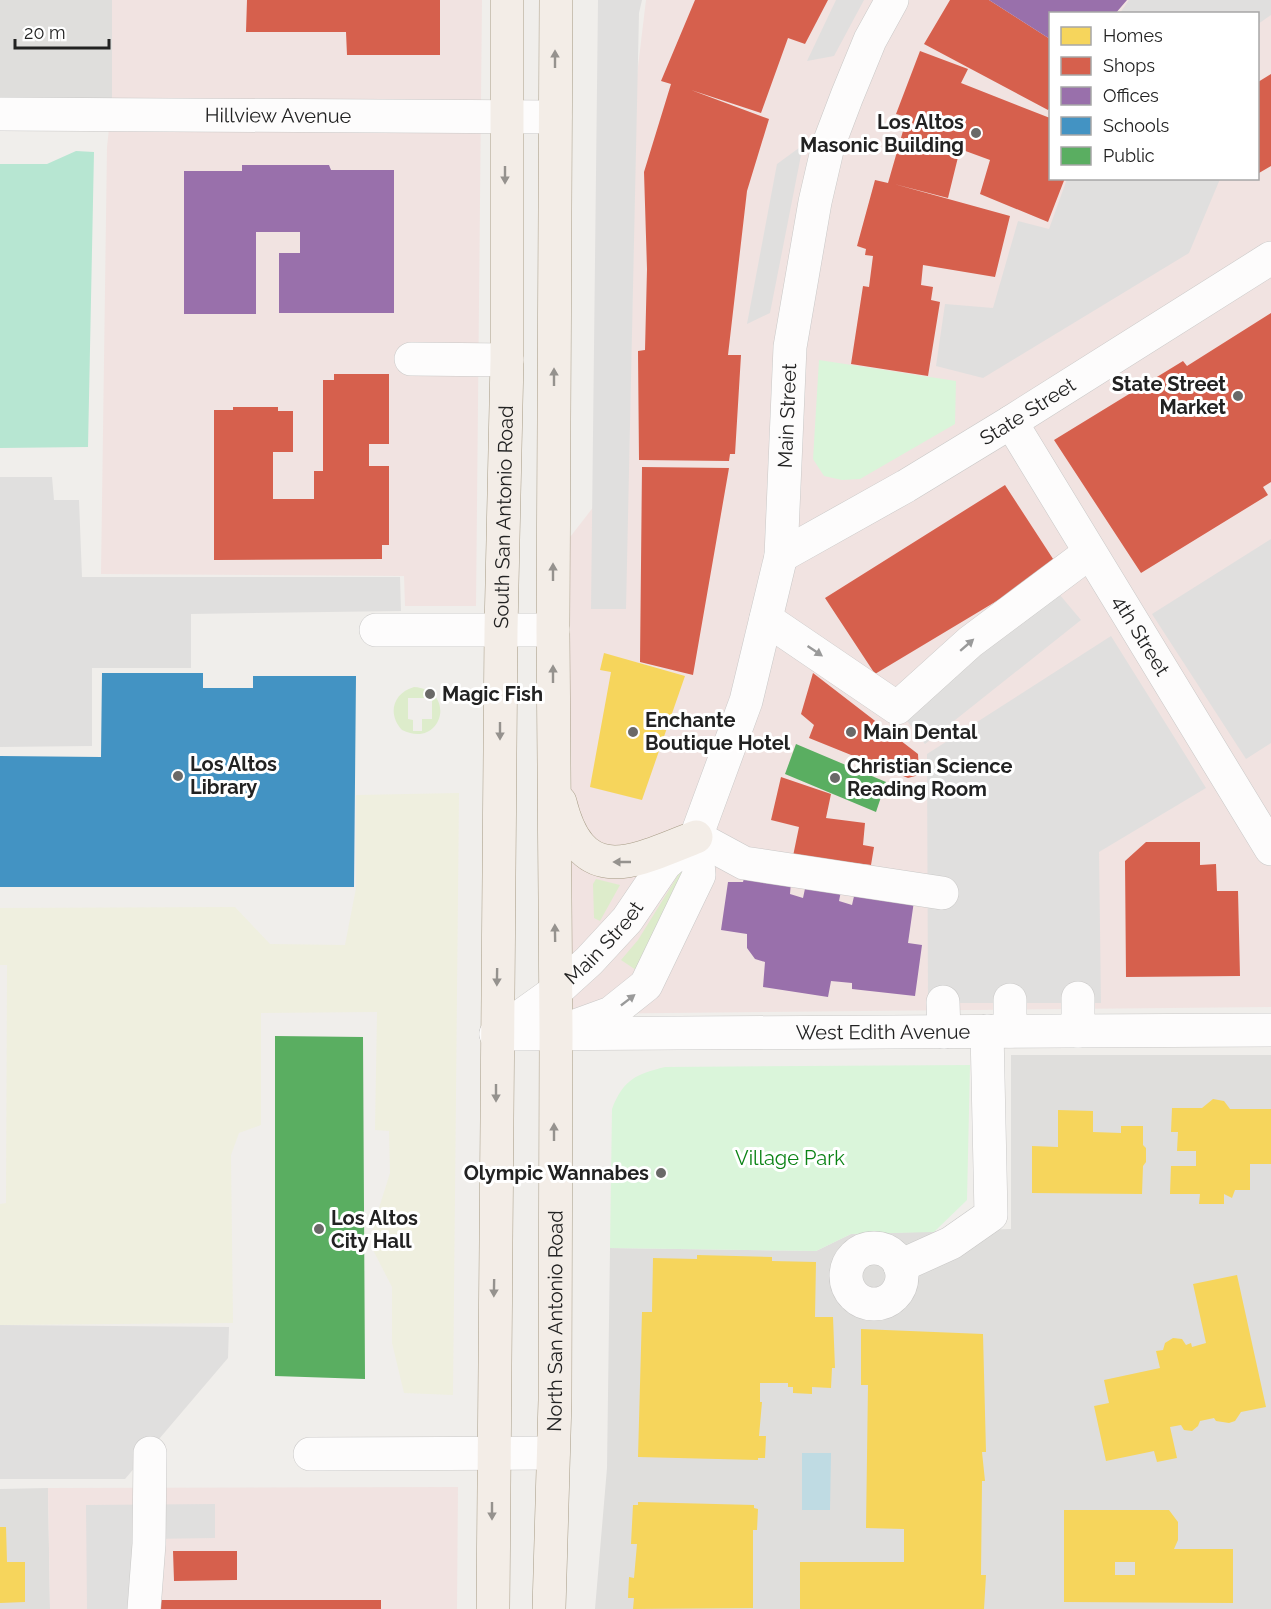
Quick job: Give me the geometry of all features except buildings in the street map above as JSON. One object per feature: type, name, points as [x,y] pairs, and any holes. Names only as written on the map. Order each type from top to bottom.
[{"type":"main road","name":"South San Antonio Road","points":[[496,1034],[507,360],[507,0]]},
{"type":"main road","points":[[556,0],[553,630],[556,1033]]},
{"type":"main road","points":[[553,775],[566,828],[576,842],[602,859],[618,863],[634,861],[696,837]]},
{"type":"main road","name":"North San Antonio Road","points":[[549,1609],[553,1453],[556,1033]]},
{"type":"main road","points":[[493,1609],[492,1453],[496,1034]]},
{"type":"street","name":"Main Street","points":[[556,1033],[611,1013],[646,985],[699,875],[696,837],[746,701],[781,556],[790,347],[815,202],[828,146],[847,96],[870,40],[892,0]]},
{"type":"street","name":"Hillview Avenue","points":[[0,114],[155,127],[507,116],[555,117]]},
{"type":"street","name":"State Street","points":[[781,556],[906,486],[1271,258]]},
{"type":"street","points":[[411,359],[507,360]]},
{"type":"street","name":"4th Street","points":[[1011,422],[1271,849]]},
{"type":"street","points":[[766,619],[897,708],[970,642],[1089,553]]},
{"type":"street","points":[[376,630],[553,630]]},
{"type":"street","name":"Main Street","points":[[496,1034],[556,992],[610,940],[627,920],[665,864],[696,837]]},
{"type":"street","points":[[696,837],[744,862],[942,893]]},
{"type":"street","points":[[1078,998],[1078,1031]]},
{"type":"street","name":"West Edith Avenue","points":[[496,1034],[943,1017],[1002,1021],[1078,1031],[1271,1030]]},
{"type":"street","points":[[900,1266],[951,1243],[991,1215],[1002,1021]]},
{"type":"street","points":[[144,1609],[149,1544],[150,1453]]},
{"type":"street","points":[[310,1454],[553,1453]]},
{"type":"shaded area","points":[[0,0],[112,0],[112,101],[0,100]]},
{"type":"shaded area","points":[[112,0],[482,0],[476,606],[405,606],[404,576],[101,574],[107,147],[112,101]]},
{"type":"shaded area","points":[[598,0],[642,0],[639,13],[626,609],[591,609]]},
{"type":"shaded area","points":[[646,0],[1271,0],[1271,1007],[570,1014],[567,541],[629,461],[637,75]]},
{"type":"shaded area","points":[[836,0],[864,0],[834,56],[807,61]]},
{"type":"shaded area","points":[[1129,0],[1271,0],[1271,15],[1259,23],[1259,12],[1121,12]]},
{"type":"shaded area","points":[[803,145],[770,313],[747,324],[777,164]]},
{"type":"shaded area","points":[[1067,180],[1220,180],[1189,253],[983,378],[936,366],[945,304],[993,308],[1018,221],[1049,229]]},
{"type":"shaded area","points":[[0,477],[52,477],[54,500],[79,500],[82,577],[400,577],[401,611],[191,614],[191,668],[92,668],[92,746],[0,747]]},
{"type":"shaded area","points":[[1271,539],[1271,743],[1246,759],[1152,614]]},
{"type":"shaded area","points":[[1049,582],[1081,620],[925,744],[897,708]]},
{"type":"shaded area","points":[[1111,636],[1206,788],[1099,852],[1101,1003],[928,1003],[927,754]]},
{"type":"shaded area","points":[[1011,1055],[1271,1055],[1271,1609],[595,1609],[607,1468],[610,1248],[816,1251],[851,1234],[1011,1229]]},
{"type":"shaded area","points":[[0,1325],[229,1327],[228,1358],[125,1479],[0,1479]]},
{"type":"shaded area","points":[[458,1487],[457,1609],[50,1609],[48,1488]]},
{"type":"shaded area","points":[[48,1488],[50,1609],[0,1609],[0,1489]]},
{"type":"shaded area","points":[[215,1504],[215,1538],[148,1539],[148,1609],[87,1609],[86,1505]]},
{"type":"green space","points":[[76,151],[94,152],[88,447],[0,448],[0,164],[47,164]]},
{"type":"green space","points":[[819,360],[956,381],[955,424],[860,479],[842,480],[824,476],[813,459]]},
{"type":"green space","points":[[414,687],[428,691],[436,698],[440,707],[440,717],[435,726],[427,732],[416,734],[402,730],[397,724],[394,705],[401,694]],"holes":[[[408,698],[432,698],[432,719],[422,719],[422,731],[413,731],[413,720],[408,719]]]},
{"type":"green space","points":[[459,793],[453,1395],[404,1393],[392,1343],[392,1287],[373,1250],[372,1230],[390,1173],[389,1131],[375,1130],[377,1012],[261,1013],[261,1125],[239,1133],[231,1155],[233,1323],[0,1325],[0,1204],[6,1203],[7,965],[0,965],[0,908],[235,907],[270,944],[345,945],[356,888],[356,795]]},
{"type":"green space","points":[[685,864],[668,907],[636,970],[621,960],[638,940]]},
{"type":"green space","points":[[596,879],[620,885],[600,921],[594,918],[593,884]]},
{"type":"green space","name":"Village Park","points":[[970,1065],[967,1200],[934,1232],[851,1234],[816,1251],[610,1248],[612,1109],[621,1091],[638,1076],[665,1067]]},
{"type":"water","points":[[802,1453],[831,1453],[830,1510],[802,1510]]},
{"type":"place","name":"Los Altos Masonic Building","points":[[976,133]]},
{"type":"place","name":"State Street Market","points":[[1238,396]]},
{"type":"place","name":"Magic Fish","points":[[430,694]]},
{"type":"place","name":"Enchante Boutique Hotel","points":[[633,732]]},
{"type":"place","name":"Main Dental","points":[[851,732]]},
{"type":"place","name":"Los Altos Library","points":[[178,776]]},
{"type":"place","name":"Christian Science Reading Room","points":[[835,778]]},
{"type":"place","name":"Olympic Wannabes","points":[[661,1173]]},
{"type":"place","name":"Los Altos City Hall","points":[[319,1229]]}]
